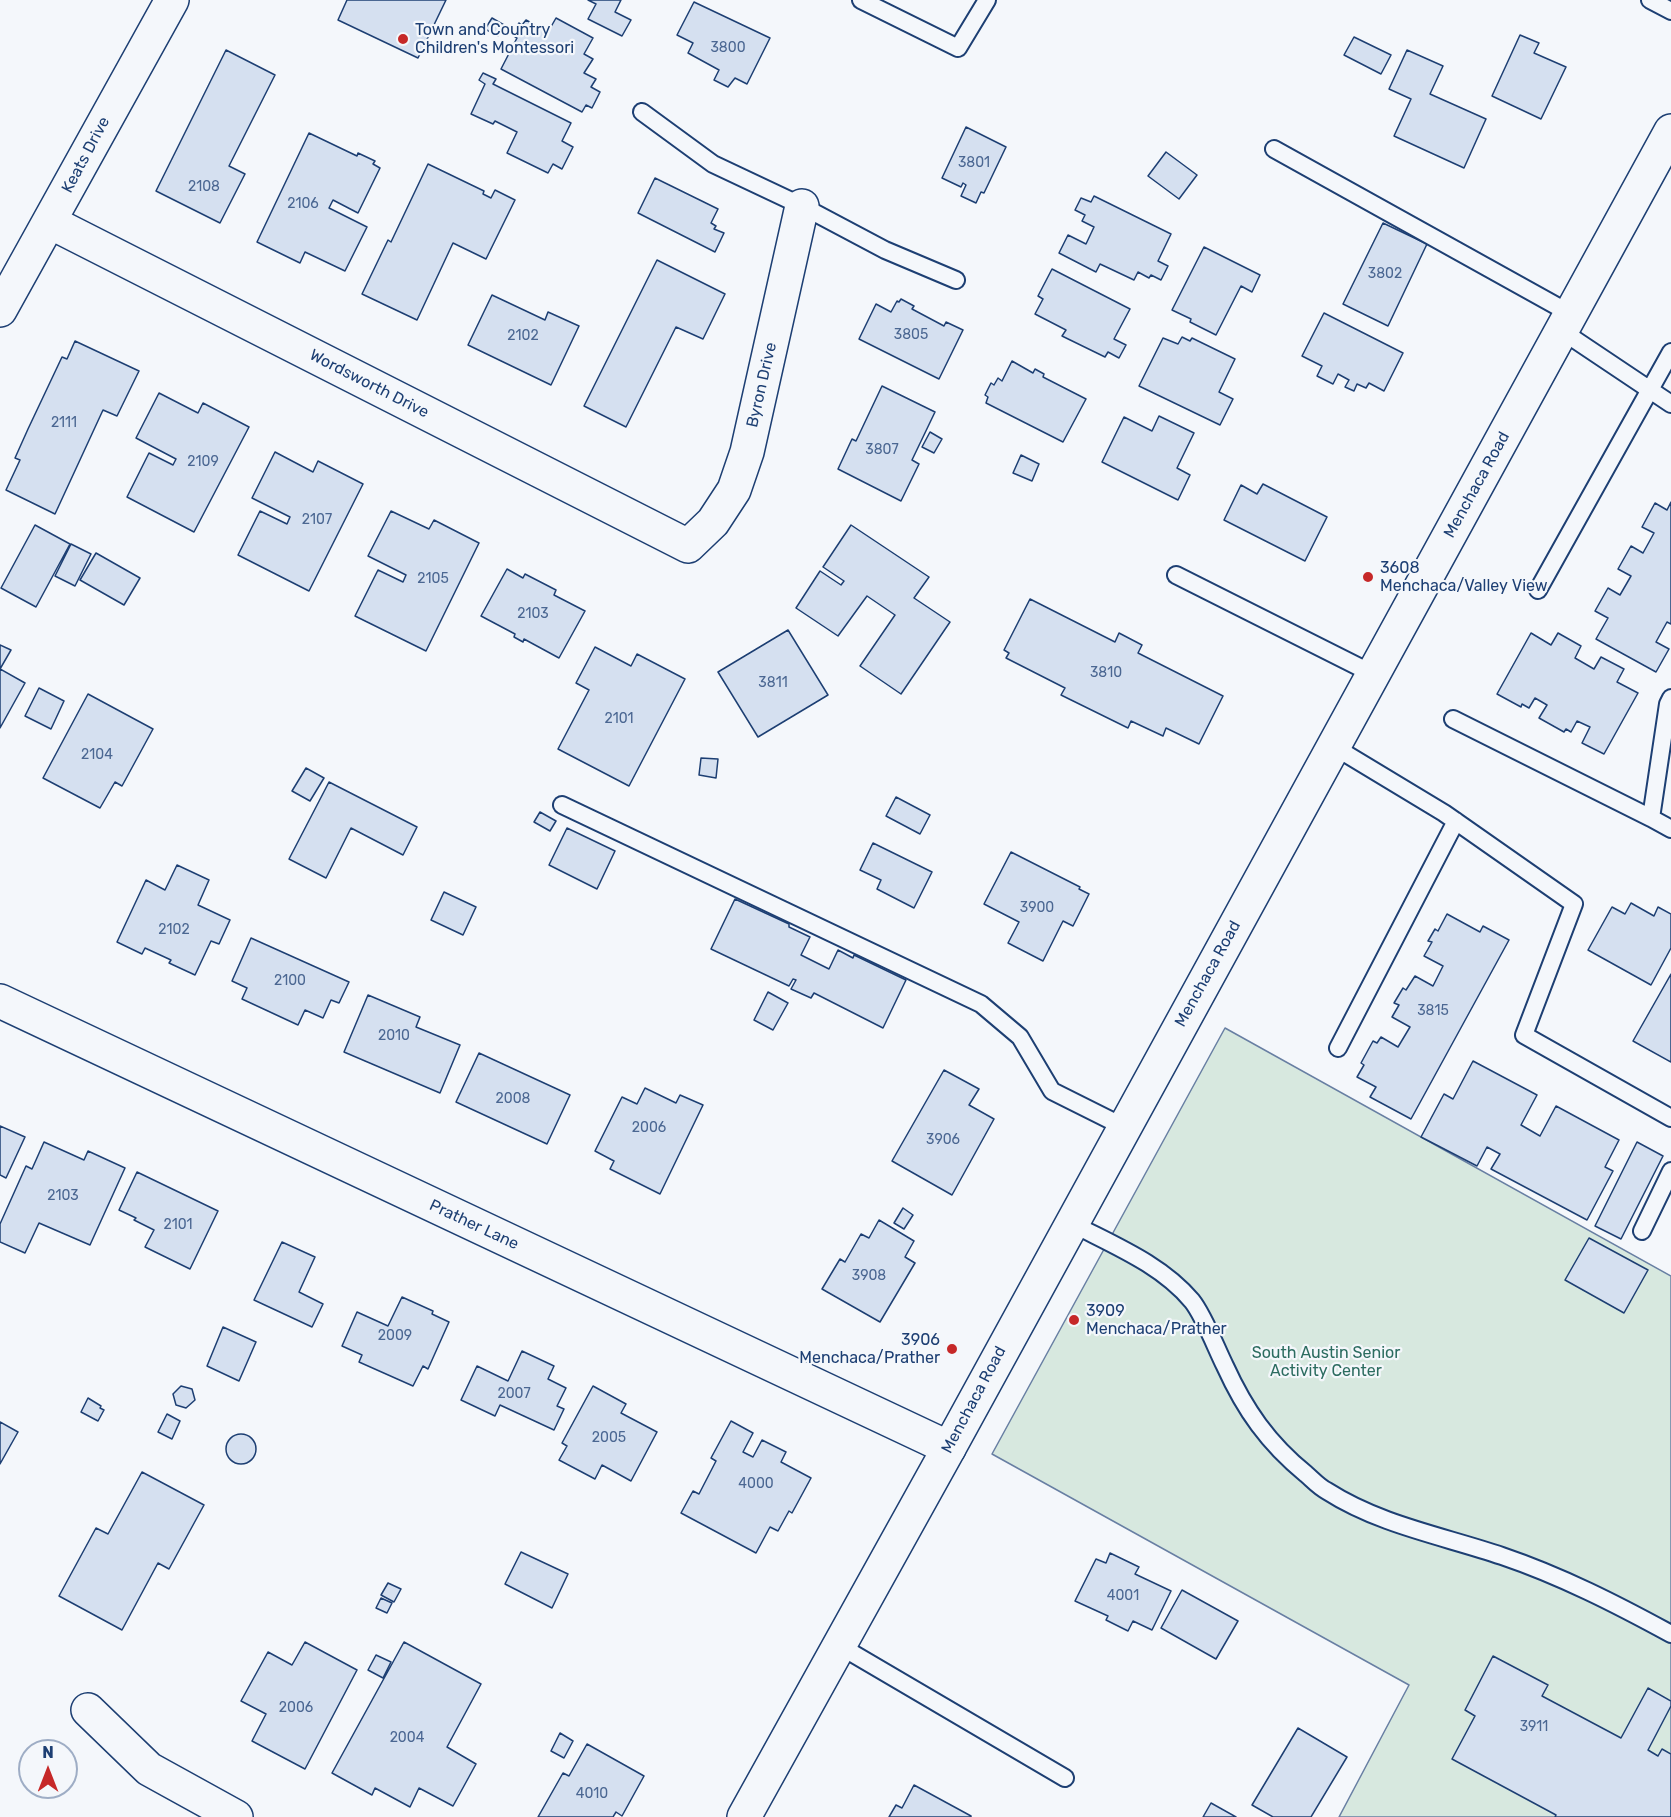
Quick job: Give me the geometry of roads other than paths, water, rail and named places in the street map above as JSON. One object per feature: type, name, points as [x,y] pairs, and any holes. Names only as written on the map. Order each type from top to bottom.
[{"type":"street","name":"Keats Drive","points":[[0,310],[172,0]]},
{"type":"street","name":"Menchaca Road","points":[[744,1817],[949,1448],[1671,131]]},
{"type":"street","name":"Byron Drive","points":[[688,546],[713,522],[734,490],[747,452],[802,207]]},
{"type":"street","name":"Wordsworth Drive","points":[[50,222],[688,546]]},
{"type":"street","name":"Prather Lane","points":[[0,1001],[949,1448]]},
{"type":"street","points":[[88,1710],[149,1769],[236,1817]]},
{"type":"lane","points":[[861,0],[958,48],[987,0]]},
{"type":"lane","points":[[1650,0],[1671,11]]},
{"type":"lane","points":[[642,112],[713,164],[885,250],[956,280]]},
{"type":"lane","points":[[1274,149],[1566,322],[1671,404]]},
{"type":"lane","points":[[1538,590],[1671,352]]},
{"type":"lane","points":[[1176,575],[1373,674]]},
{"type":"lane","points":[[1651,818],[1668,704],[1671,698]]},
{"type":"lane","points":[[1453,719],[1671,829]]},
{"type":"lane","points":[[1334,746],[1456,822],[1574,904],[1524,1035],[1671,1118]]},
{"type":"lane","points":[[561,805],[981,1004],[1020,1036],[1052,1091],[1124,1127]]},
{"type":"lane","points":[[1338,1048],[1456,822]]},
{"type":"lane","points":[[1642,1231],[1671,1171]]},
{"type":"lane","points":[[1071,1223],[1150,1265],[1174,1281],[1195,1304],[1238,1395],[1258,1426],[1289,1460],[1326,1491],[1405,1527],[1502,1556],[1541,1571],[1607,1599],[1671,1634]]},
{"type":"lane","points":[[840,1646],[1065,1778]]},
{"type":"place","name":"Town and Country Children's Montessori","points":[[403,39]]},
{"type":"place","name":"3608 Menchaca/Valley View","points":[[1368,577]]},
{"type":"place","name":"3909 Menchaca/Prather","points":[[1074,1320]]},
{"type":"place","name":"3906 Menchaca/Prather","points":[[952,1349]]},
{"type":"park label","name":"South Austin Senior Activity Center","points":[[1326,1362]]}]
